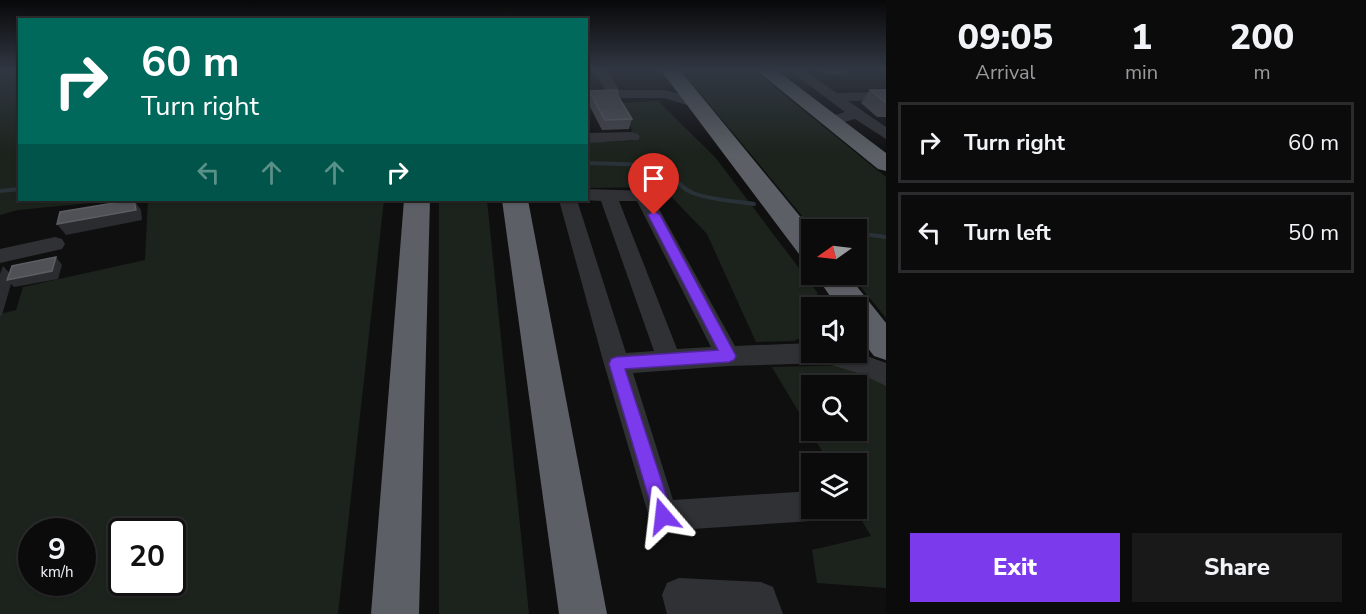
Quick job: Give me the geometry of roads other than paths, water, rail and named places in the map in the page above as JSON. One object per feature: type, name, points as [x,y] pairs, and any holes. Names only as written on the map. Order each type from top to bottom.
[{"type":"highway","points":[[689,98],[697,104],[801,237]]},
{"type":"highway","points":[[800,98],[886,164]]},
{"type":"highway","points":[[395,614],[417,201]]},
{"type":"highway","points":[[514,201],[583,614]]},
{"type":"highway","points":[[867,323],[886,346]]},
{"type":"street","points":[[835,98],[886,135]]},
{"type":"street","points":[[830,121],[857,114]]},
{"type":"street","points":[[588,138],[632,137]]},
{"type":"street","points":[[855,141],[886,145]]},
{"type":"street","points":[[669,360],[597,195],[643,195],[729,356]]},
{"type":"street","points":[[568,201],[663,516],[801,507]]},
{"type":"street","points":[[0,256],[55,244]]},
{"type":"street","points":[[616,364],[801,354]]},
{"type":"street","points":[[858,363],[886,375]]},
{"type":"street","points":[[684,614],[679,595],[761,599],[766,614]]},
{"type":"waterway","points":[[588,163],[656,165],[662,167],[682,187],[693,193],[715,199],[754,204]]},
{"type":"waterway","points":[[0,191],[18,189]]},
{"type":"waterway","points":[[867,234],[886,237]]}]
